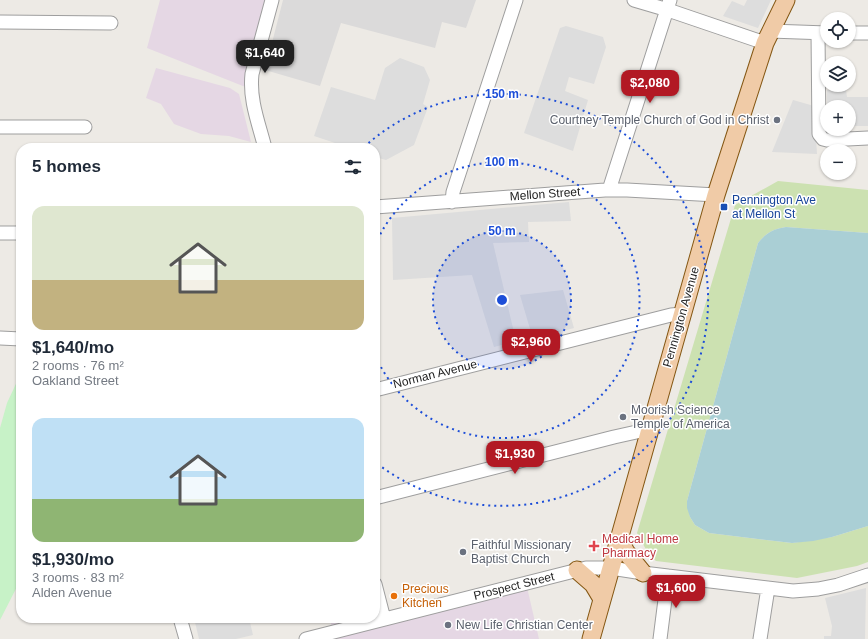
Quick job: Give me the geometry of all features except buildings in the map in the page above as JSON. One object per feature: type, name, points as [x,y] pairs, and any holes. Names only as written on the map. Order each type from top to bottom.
[{"type":"main road","name":"Pennington Avenue","points":[[591,639],[716,195],[768,37],[786,0]]},
{"type":"main road","points":[[619,539],[626,552],[643,573]]},
{"type":"main road","points":[[577,570],[593,584],[602,599]]},
{"type":"street","points":[[264,143],[251,97],[251,84],[252,74],[272,0]]},
{"type":"street","points":[[452,202],[453,192],[516,0]]},
{"type":"street","points":[[634,0],[669,5],[768,37],[820,33]]},
{"type":"street","points":[[608,190],[669,5]]},
{"type":"street","points":[[0,22],[112,23]]},
{"type":"street","points":[[856,33],[868,32]]},
{"type":"street","points":[[822,48],[819,134],[823,139],[827,140],[868,138]]},
{"type":"street","points":[[0,127],[85,127]]},
{"type":"street","name":"Mellon Street","points":[[380,207],[608,190],[716,195]]},
{"type":"street","points":[[0,233],[16,233]]},
{"type":"street","name":"Norman Avenue","points":[[380,389],[670,315],[682,314]]},
{"type":"street","points":[[0,338],[16,339]]},
{"type":"street","points":[[380,497],[650,429]]},
{"type":"street","name":"Prospect Street","points":[[380,620],[586,568],[611,568],[793,591],[818,589],[838,585],[868,575]]},
{"type":"street","points":[[660,639],[668,576]]},
{"type":"street","points":[[760,639],[768,588]]},
{"type":"street","points":[[380,603],[384,619]]},
{"type":"street","points":[[181,623],[186,639]]},
{"type":"street","name":"Prospect Street","points":[[306,639],[368,623]]},
{"type":"shaded area","points":[[160,0],[277,0],[253,90],[147,48]]},
{"type":"shaded area","points":[[283,0],[476,0],[466,28],[442,22],[435,48],[341,23],[320,86],[265,70]]},
{"type":"shaded area","points":[[747,0],[771,0],[758,28],[723,16],[732,1],[744,6]]},
{"type":"shaded area","points":[[566,26],[603,37],[606,47],[594,84],[569,77],[565,91],[588,100],[573,151],[524,133],[560,28]]},
{"type":"shaded area","points":[[400,58],[424,67],[430,80],[423,104],[428,107],[414,145],[386,160],[380,158],[380,143],[335,143],[314,136],[331,87],[375,100],[385,68]]},
{"type":"shaded area","points":[[156,68],[230,88],[239,94],[251,142],[229,136],[201,134],[174,124],[161,104],[146,98]]},
{"type":"shaded area","points":[[827,92],[846,92],[847,97],[868,97],[868,126],[856,126],[856,100],[827,100]]},
{"type":"shaded area","points":[[793,100],[814,106],[817,154],[772,152]]},
{"type":"shaded area","points":[[569,202],[571,221],[528,222],[529,242],[493,243],[516,341],[494,347],[472,275],[393,280],[392,218]]},
{"type":"shaded area","points":[[563,290],[574,328],[533,339],[520,295]]},
{"type":"shaded area","points":[[526,583],[539,639],[300,639],[332,630],[331,623],[380,623],[380,604],[384,620]]},
{"type":"shaded area","points":[[866,588],[865,639],[824,639],[824,636],[831,636],[832,626],[825,598]]},
{"type":"shaded area","points":[[195,623],[250,623],[253,635],[236,639],[199,639]]},
{"type":"green space","points":[[778,181],[868,190],[868,233],[786,227],[770,232],[758,243],[687,501],[690,517],[695,525],[709,533],[792,543],[832,537],[868,526],[868,562],[857,566],[797,578],[656,561],[649,555],[637,533],[735,205]]},
{"type":"green space","points":[[16,384],[16,589],[0,620],[0,428],[7,403]]},
{"type":"water","points":[[786,227],[868,233],[868,526],[832,537],[792,543],[709,533],[695,525],[687,508],[687,501],[758,243],[770,232]]},
{"type":"place","name":"Courtney Temple Church of God in Christ","points":[[777,120]]},
{"type":"place","name":"Pennington Ave at Mellon St","points":[[724,207]]},
{"type":"place","name":"Moorish Science Temple of America","points":[[623,417]]},
{"type":"place","name":"Medical Home Pharmacy","points":[[594,546]]},
{"type":"place","name":"Faithful Missionary Baptist Church","points":[[463,552]]},
{"type":"place","name":"Precious Kitchen","points":[[394,596]]},
{"type":"place","name":"New Life Christian Center","points":[[448,625]]}]
